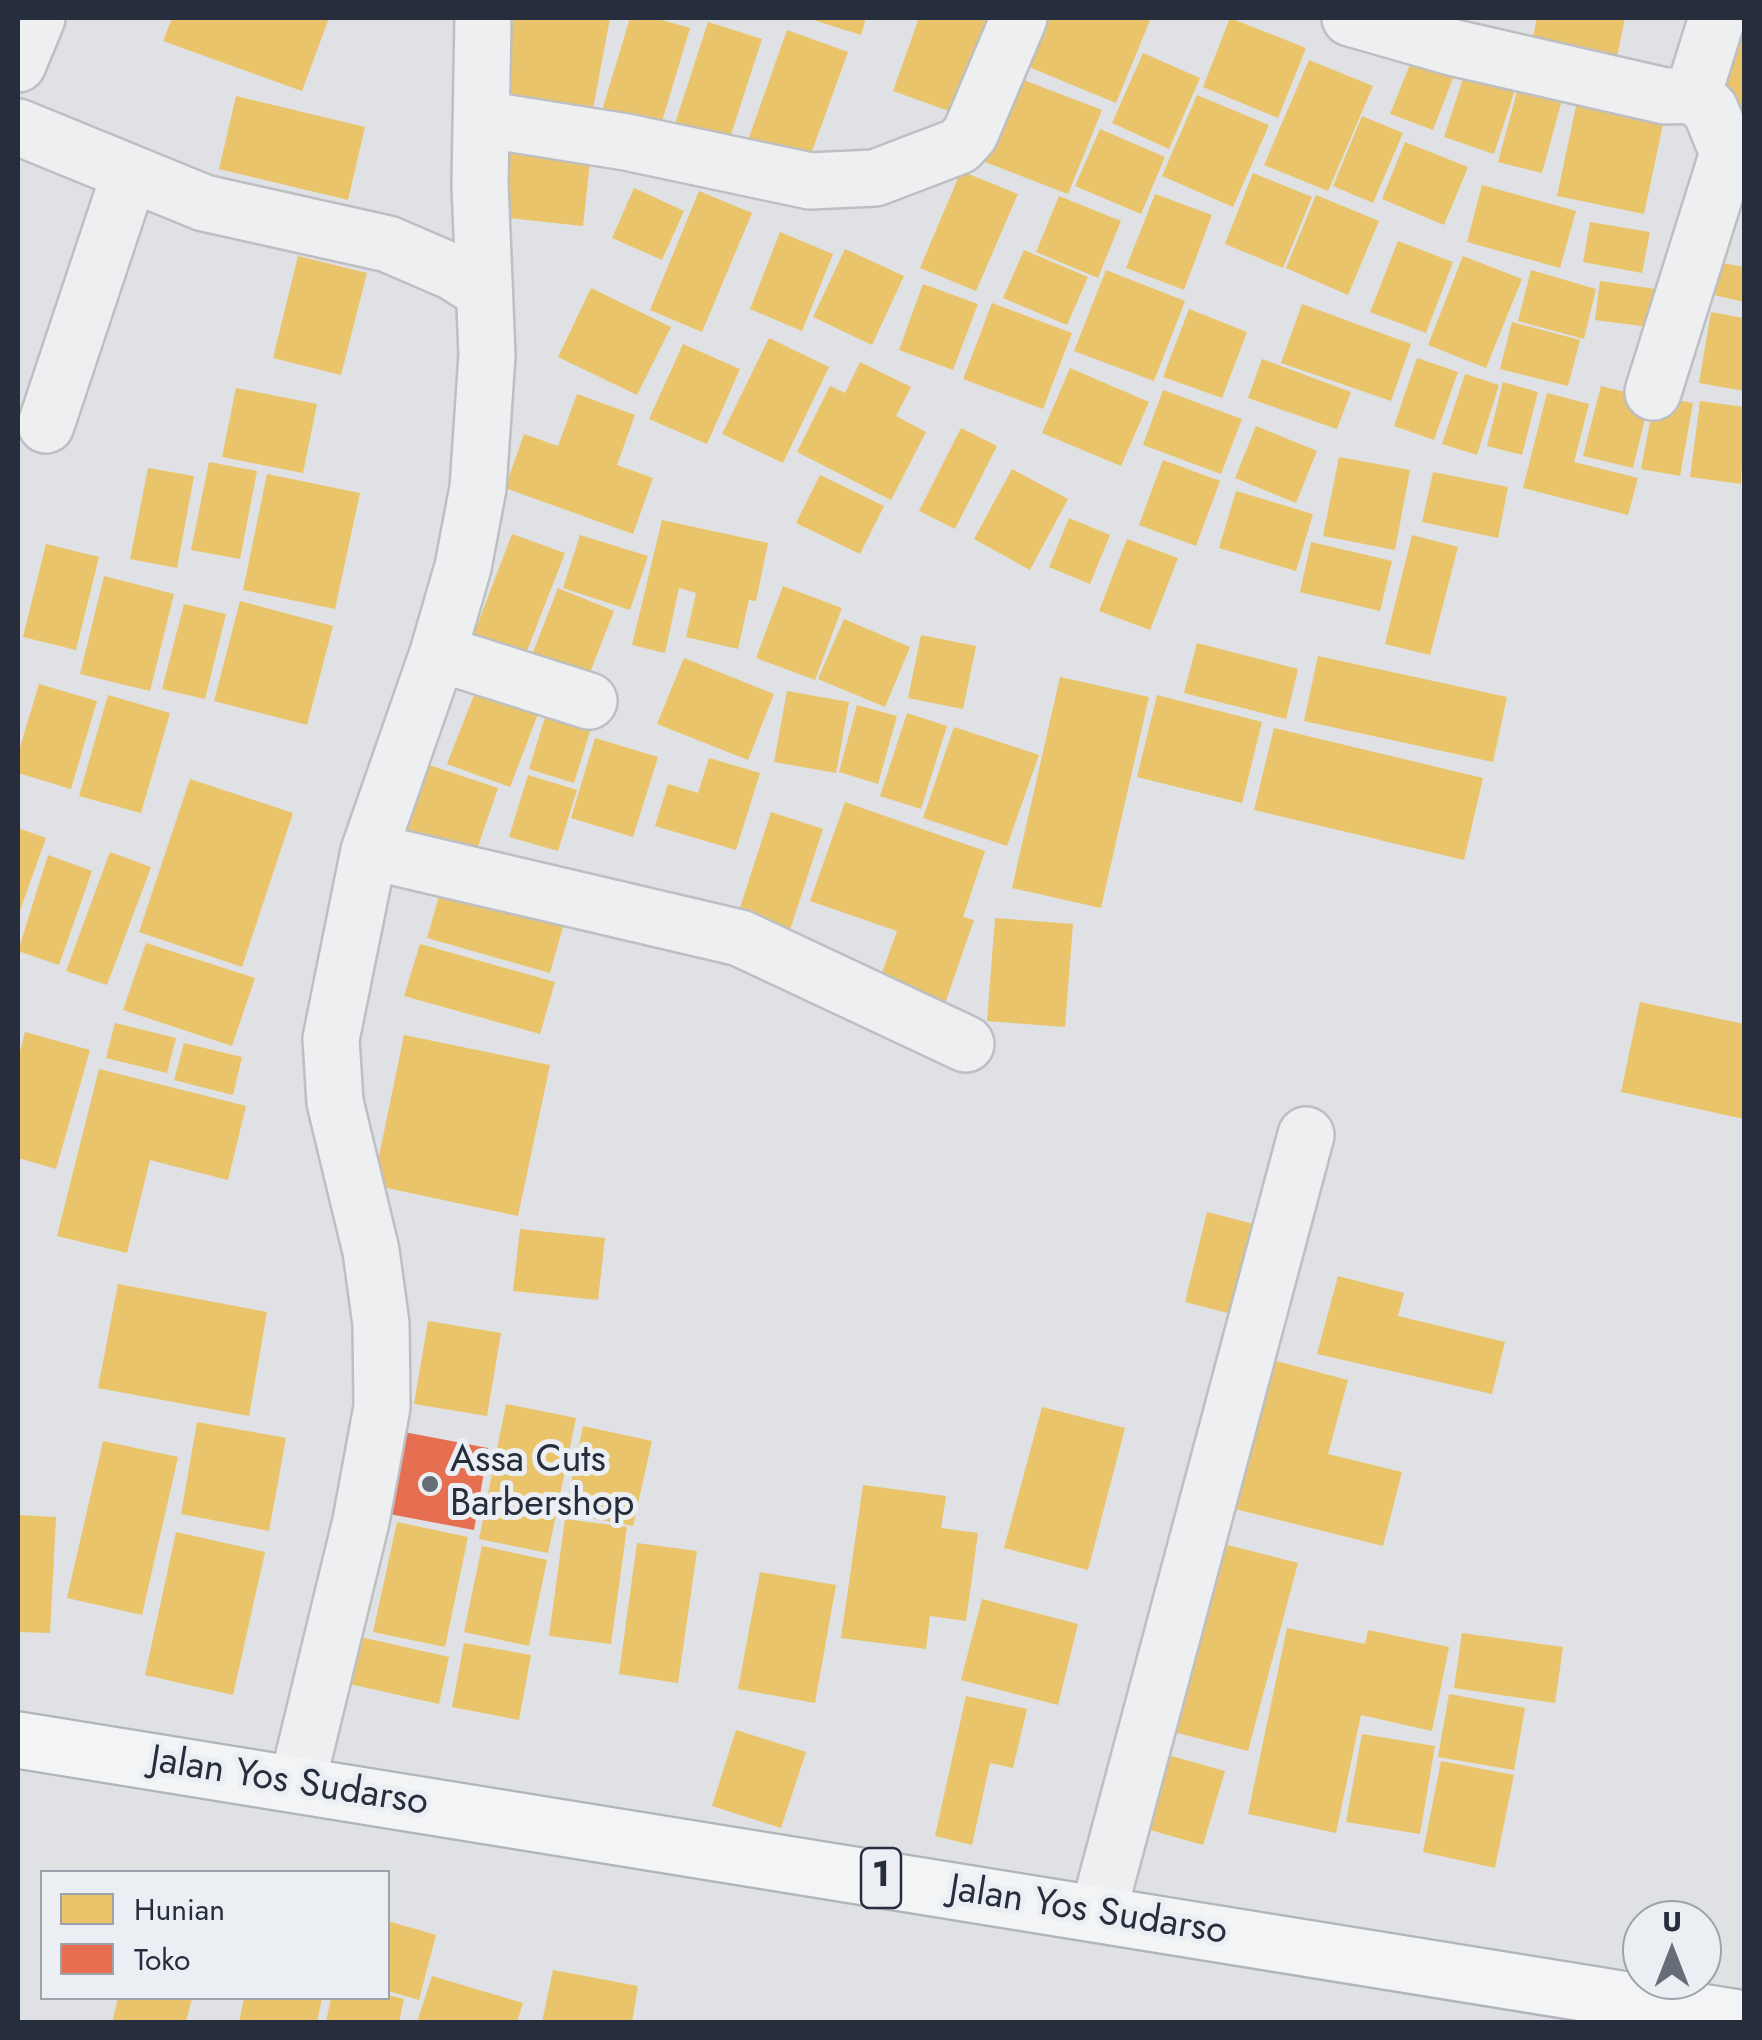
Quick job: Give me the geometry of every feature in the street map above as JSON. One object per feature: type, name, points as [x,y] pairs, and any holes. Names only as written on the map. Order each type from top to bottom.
[{"type":"highway","name":"Jalan Yos Sudarso","points":[[18,1740],[1744,2018]]},
{"type":"street","points":[[18,64],[37,18]]},
{"type":"street","points":[[298,1784],[361,1521],[382,1407],[380,1324],[371,1251],[335,1102],[331,1040],[369,851],[438,652],[463,567],[478,488],[487,355],[484,18]]},
{"type":"street","points":[[482,120],[626,142],[810,181],[874,178],[959,146],[970,134],[1018,18]]},
{"type":"street","points":[[1350,18],[1460,32],[1665,96],[1693,95],[1710,109],[1728,153],[1653,392]]},
{"type":"street","points":[[1693,95],[1718,18]]},
{"type":"street","points":[[18,127],[204,203],[388,244],[453,272],[484,292]]},
{"type":"street","points":[[46,425],[130,172]]},
{"type":"street","points":[[438,652],[590,700]]},
{"type":"street","points":[[369,851],[740,938],[966,1044]]},
{"type":"street","points":[[1098,1913],[1306,1135]]},
{"type":"building: Hunian","points":[[172,18],[329,18],[302,91],[163,41]]},
{"type":"building: Hunian","points":[[508,18],[610,18],[592,114],[494,96]]},
{"type":"building: Hunian","points":[[630,18],[655,18],[690,28],[658,135],[600,117]]},
{"type":"building: Hunian","points":[[807,18],[866,18],[861,35]]},
{"type":"building: Hunian","points":[[919,18],[996,18],[960,115],[893,91]]},
{"type":"building: Hunian","points":[[1030,18],[1151,18],[1116,103],[1012,60]]},
{"type":"building: Hunian","points":[[1230,18],[1306,48],[1278,118],[1203,87]]},
{"type":"building: Hunian","points":[[1537,18],[1625,18],[1614,72],[1529,54]]},
{"type":"building: Hunian","points":[[708,22],[762,39],[726,150],[672,133]]},
{"type":"building: Hunian","points":[[1721,23],[1744,31],[1744,108],[1696,91]]},
{"type":"building: Hunian","points":[[787,30],[848,52],[807,165],[747,143]]},
{"type":"building: Hunian","points":[[1143,53],[1200,78],[1169,149],[1112,123]]},
{"type":"building: Hunian","points":[[1309,60],[1373,86],[1328,191],[1264,165]]},
{"type":"building: Hunian","points":[[1411,62],[1453,78],[1433,130],[1390,114]]},
{"type":"building: Hunian","points":[[1468,63],[1519,78],[1494,154],[1444,137]]},
{"type":"building: Hunian","points":[[1000,71],[1102,110],[1068,194],[967,155]]},
{"type":"building: Hunian","points":[[1522,73],[1566,85],[1542,173],[1498,162]]},
{"type":"building: Hunian","points":[[1579,92],[1666,110],[1644,214],[1557,196]]},
{"type":"building: Hunian","points":[[1197,95],[1269,125],[1233,207],[1162,176]]},
{"type":"building: Hunian","points":[[236,96],[365,127],[348,200],[219,169]]},
{"type":"building: Hunian","points":[[1362,116],[1403,133],[1373,203],[1333,186]]},
{"type":"building: Hunian","points":[[1100,129],[1165,157],[1141,214],[1075,186]]},
{"type":"building: Hunian","points":[[1405,142],[1468,167],[1444,225],[1382,199]]},
{"type":"building: Hunian","points":[[497,144],[591,153],[583,226],[490,216]]},
{"type":"building: Hunian","points":[[961,171],[1018,194],[976,291],[920,268]]},
{"type":"building: Hunian","points":[[1253,173],[1312,197],[1283,268],[1225,244]]},
{"type":"building: Hunian","points":[[1482,185],[1576,211],[1560,268],[1467,242]]},
{"type":"building: Hunian","points":[[634,188],[684,211],[662,260],[612,238]]},
{"type":"building: Hunian","points":[[699,191],[752,213],[702,332],[650,310]]},
{"type":"building: Hunian","points":[[1155,194],[1212,215],[1184,290],[1126,268]]},
{"type":"building: Hunian","points":[[1316,195],[1379,221],[1348,295],[1286,268]]},
{"type":"building: Hunian","points":[[1059,196],[1121,221],[1098,278],[1036,252]]},
{"type":"building: Hunian","points":[[1590,222],[1650,232],[1642,273],[1583,262]]},
{"type":"building: Hunian","points":[[780,232],[833,254],[802,331],[750,309]]},
{"type":"building: Hunian","points":[[1398,241],[1453,262],[1426,333],[1370,312]]},
{"type":"building: Hunian","points":[[845,249],[904,276],[872,345],[813,317]]},
{"type":"building: Hunian","points":[[1024,250],[1088,277],[1067,325],[1003,298]]},
{"type":"building: Hunian","points":[[298,256],[367,273],[341,375],[273,358]]},
{"type":"building: Hunian","points":[[1463,256],[1522,279],[1486,368],[1428,345]]},
{"type":"building: Hunian","points":[[1712,261],[1744,267],[1744,302],[1705,293]]},
{"type":"building: Hunian","points":[[1106,270],[1185,301],[1154,381],[1074,351]]},
{"type":"building: Hunian","points":[[1531,270],[1596,289],[1584,339],[1518,321]]},
{"type":"building: Hunian","points":[[1600,281],[1670,291],[1665,329],[1595,320]]},
{"type":"building: Hunian","points":[[923,284],[978,304],[953,370],[899,350]]},
{"type":"building: Hunian","points":[[591,288],[671,327],[637,395],[558,357]]},
{"type":"building: Hunian","points":[[992,303],[1072,333],[1043,409],[963,379]]},
{"type":"building: Hunian","points":[[1302,304],[1411,344],[1391,401],[1281,363]]},
{"type":"building: Hunian","points":[[1189,309],[1247,332],[1222,398],[1163,377]]},
{"type":"building: Hunian","points":[[1711,312],[1744,318],[1744,391],[1699,383]]},
{"type":"building: Hunian","points":[[1512,322],[1580,340],[1568,386],[1500,369]]},
{"type":"building: Hunian","points":[[769,338],[829,367],[783,463],[722,434]]},
{"type":"building: Hunian","points":[[683,344],[740,369],[707,444],[649,419]]},
{"type":"building: Hunian","points":[[1417,358],[1458,372],[1434,440],[1394,426]]},
{"type":"building: Hunian","points":[[1262,359],[1351,392],[1337,429],[1248,398]]},
{"type":"building: Hunian","points":[[860,362],[911,387],[896,416],[926,432],[891,500],[797,452],[830,386],[845,393]]},
{"type":"building: Hunian","points":[[1070,368],[1149,402],[1121,466],[1042,433]]},
{"type":"building: Hunian","points":[[1465,374],[1499,385],[1477,455],[1442,444]]},
{"type":"building: Hunian","points":[[1503,382],[1538,392],[1522,455],[1487,446]]},
{"type":"building: Hunian","points":[[1601,386],[1650,398],[1633,468],[1583,456]]},
{"type":"building: Hunian","points":[[236,388],[317,404],[303,473],[222,457]]},
{"type":"building: Hunian","points":[[1163,390],[1242,419],[1221,474],[1143,445]]},
{"type":"building: Hunian","points":[[1547,393],[1589,404],[1574,462],[1638,478],[1628,515],[1523,488]]},
{"type":"building: Hunian","points":[[577,394],[635,415],[617,465],[653,478],[633,534],[505,488],[524,434],[558,446]]},
{"type":"building: Hunian","points":[[1655,396],[1693,403],[1680,476],[1641,469]]},
{"type":"building: Hunian","points":[[1700,401],[1744,407],[1741,484],[1690,477]]},
{"type":"building: Hunian","points":[[1256,426],[1317,451],[1296,503],[1235,478]]},
{"type":"building: Hunian","points":[[961,428],[997,446],[955,529],[919,511]]},
{"type":"building: Hunian","points":[[1339,457],[1410,470],[1395,550],[1323,536]]},
{"type":"building: Hunian","points":[[1163,460],[1220,481],[1196,546],[1139,525]]},
{"type":"building: Hunian","points":[[209,462],[257,471],[240,559],[191,550]]},
{"type":"building: Hunian","points":[[148,468],[194,476],[177,568],[130,559]]},
{"type":"building: Hunian","points":[[1012,469],[1068,499],[1030,570],[974,539]]},
{"type":"building: Hunian","points":[[1433,472],[1508,487],[1498,538],[1422,522]]},
{"type":"building: Hunian","points":[[267,474],[360,493],[335,609],[243,590]]},
{"type":"building: Hunian","points":[[820,475],[884,506],[860,554],[796,523]]},
{"type":"building: Hunian","points":[[1236,491],[1313,514],[1296,571],[1219,548]]},
{"type":"building: Hunian","points":[[1069,518],[1110,535],[1090,584],[1049,567]]},
{"type":"building: Hunian","points":[[662,520],[768,543],[756,601],[749,600],[738,649],[686,637],[696,593],[679,588],[665,653],[632,645]]},
{"type":"building: Hunian","points":[[512,534],[565,553],[520,669],[468,649]]},
{"type":"building: Hunian","points":[[580,535],[648,556],[630,610],[563,588]]},
{"type":"building: Hunian","points":[[1412,535],[1458,547],[1430,655],[1385,644]]},
{"type":"building: Hunian","points":[[1127,539],[1178,558],[1150,630],[1099,611]]},
{"type":"building: Hunian","points":[[1311,542],[1392,561],[1380,611],[1300,592]]},
{"type":"building: Hunian","points":[[46,544],[99,557],[76,650],[23,637]]},
{"type":"building: Hunian","points":[[104,576],[174,594],[150,691],[80,674]]},
{"type":"building: Hunian","points":[[783,586],[842,608],[815,680],[756,658]]},
{"type":"building: Hunian","points":[[558,588],[614,611],[586,683],[530,660]]},
{"type":"building: Hunian","points":[[240,601],[333,626],[307,725],[214,701]]},
{"type":"building: Hunian","points":[[184,604],[226,614],[205,699],[162,689]]},
{"type":"building: Hunian","points":[[844,619],[910,647],[885,707],[818,679]]},
{"type":"building: Hunian","points":[[921,635],[976,646],[963,709],[908,698]]},
{"type":"building: Hunian","points":[[1197,643],[1298,669],[1286,719],[1184,693]]},
{"type":"building: Hunian","points":[[1318,656],[1507,697],[1493,762],[1304,721]]},
{"type":"building: Hunian","points":[[684,658],[774,694],[748,760],[657,724]]},
{"type":"building: Hunian","points":[[481,677],[543,701],[510,787],[447,764]]},
{"type":"building: Hunian","points":[[1060,677],[1149,697],[1101,908],[1012,888]]},
{"type":"building: Hunian","points":[[39,684],[97,701],[71,789],[18,773],[18,754]]},
{"type":"building: Hunian","points":[[787,691],[849,702],[836,773],[774,762]]},
{"type":"building: Hunian","points":[[108,695],[170,713],[141,813],[79,796]]},
{"type":"building: Hunian","points":[[1157,695],[1262,722],[1242,803],[1137,777]]},
{"type":"building: Hunian","points":[[550,701],[595,715],[574,783],[529,769]]},
{"type":"building: Hunian","points":[[857,705],[897,716],[878,784],[839,772]]},
{"type":"building: Hunian","points":[[907,713],[947,726],[921,809],[880,796]]},
{"type":"building: Hunian","points":[[954,727],[1039,755],[1007,846],[923,818]]},
{"type":"building: Hunian","points":[[1274,728],[1483,778],[1464,860],[1254,810]]},
{"type":"building: Hunian","points":[[595,738],[658,757],[633,837],[571,818]]},
{"type":"building: Hunian","points":[[709,758],[760,773],[736,850],[655,826],[668,784],[698,793]]},
{"type":"building: Hunian","points":[[420,762],[498,788],[471,867],[393,841]]},
{"type":"building: Hunian","points":[[528,775],[577,790],[558,851],[509,837]]},
{"type":"building: Hunian","points":[[190,779],[293,813],[242,967],[139,932]]},
{"type":"building: Hunian","points":[[845,802],[985,851],[963,917],[974,920],[941,1015],[875,992],[897,931],[810,901]]},
{"type":"building: Hunian","points":[[771,812],[823,829],[788,936],[736,920]]},
{"type":"building: Hunian","points":[[18,828],[46,838],[18,916]]},
{"type":"building: Hunian","points":[[110,852],[151,867],[107,985],[66,971]]},
{"type":"building: Hunian","points":[[48,855],[92,871],[59,965],[18,951]]},
{"type":"building: Hunian","points":[[441,889],[564,923],[550,973],[427,938]]},
{"type":"building: Hunian","points":[[995,918],[1073,924],[1065,1027],[987,1021]]},
{"type":"building: Hunian","points":[[146,943],[255,978],[232,1046],[123,1010]]},
{"type":"building: Hunian","points":[[420,944],[555,982],[540,1034],[404,996]]},
{"type":"building: Hunian","points":[[1640,1002],[1744,1024],[1744,1119],[1621,1092]]},
{"type":"building: Hunian","points":[[115,1023],[176,1038],[167,1073],[106,1058]]},
{"type":"building: Hunian","points":[[25,1032],[90,1050],[56,1169],[18,1158],[18,1059]]},
{"type":"building: Hunian","points":[[404,1035],[550,1065],[518,1216],[373,1185]]},
{"type":"building: Hunian","points":[[184,1043],[242,1057],[233,1095],[174,1080]]},
{"type":"building: Hunian","points":[[99,1069],[246,1106],[228,1180],[150,1160],[127,1253],[57,1236]]},
{"type":"building: Hunian","points":[[1207,1212],[1269,1228],[1247,1318],[1185,1302]]},
{"type":"building: Hunian","points":[[520,1229],[605,1238],[598,1300],[513,1291]]},
{"type":"building: Hunian","points":[[1338,1276],[1404,1293],[1398,1316],[1505,1342],[1492,1394],[1317,1354]]},
{"type":"building: Hunian","points":[[118,1284],[267,1312],[249,1416],[98,1388]]},
{"type":"building: Hunian","points":[[428,1321],[501,1333],[487,1416],[414,1404]]},
{"type":"building: Hunian","points":[[1265,1358],[1348,1380],[1328,1454],[1402,1472],[1383,1546],[1227,1507]]},
{"type":"building: Hunian","points":[[506,1404],[576,1418],[548,1553],[479,1539]]},
{"type":"building: Hunian","points":[[1042,1407],[1125,1428],[1088,1570],[1004,1548]]},
{"type":"building: Hunian","points":[[197,1422],[286,1438],[269,1531],[181,1514]]},
{"type":"building: Hunian","points":[[583,1426],[652,1441],[633,1526],[565,1513]]},
{"type":"building: Hunian","points":[[103,1441],[178,1457],[142,1615],[67,1598]]},
{"type":"building: Hunian","points":[[863,1485],[946,1496],[941,1528],[978,1533],[966,1621],[930,1616],[926,1649],[841,1638]]},
{"type":"building: Hunian","points":[[18,1515],[56,1517],[50,1633],[18,1632]]},
{"type":"building: Hunian","points":[[565,1519],[627,1527],[611,1644],[549,1636]]},
{"type":"building: Hunian","points":[[397,1522],[468,1537],[445,1647],[373,1632]]},
{"type":"building: Hunian","points":[[176,1532],[265,1552],[233,1695],[145,1675]]},
{"type":"building: Hunian","points":[[1212,1541],[1298,1563],[1248,1751],[1162,1729]]},
{"type":"building: Hunian","points":[[637,1543],[697,1551],[678,1683],[619,1674]]},
{"type":"building: Hunian","points":[[482,1546],[547,1560],[529,1646],[464,1632]]},
{"type":"building: Hunian","points":[[760,1572],[836,1585],[815,1703],[738,1689]]},
{"type":"building: Hunian","points":[[982,1599],[1078,1624],[1058,1705],[961,1680]]},
{"type":"building: Hunian","points":[[1287,1628],[1365,1644],[1368,1630],[1449,1647],[1432,1731],[1361,1715],[1336,1833],[1248,1814]]},
{"type":"building: Hunian","points":[[1462,1633],[1563,1647],[1555,1703],[1454,1688]]},
{"type":"building: Hunian","points":[[356,1636],[449,1657],[439,1704],[345,1683]]},
{"type":"building: Hunian","points":[[464,1643],[531,1655],[519,1720],[452,1707]]},
{"type":"building: Hunian","points":[[1449,1694],[1525,1708],[1514,1770],[1438,1757]]},
{"type":"building: Hunian","points":[[966,1696],[1027,1709],[1013,1768],[990,1763],[972,1845],[935,1836]]},
{"type":"building: Hunian","points":[[736,1730],[806,1752],[781,1828],[712,1806]]},
{"type":"building: Hunian","points":[[1362,1734],[1435,1746],[1420,1834],[1346,1822]]},
{"type":"building: Hunian","points":[[1164,1754],[1225,1771],[1203,1845],[1143,1828]]},
{"type":"building: Hunian","points":[[1441,1761],[1514,1775],[1495,1868],[1423,1852]]},
{"type":"building: Hunian","points":[[390,1922],[436,1935],[419,2000],[390,1992]]},
{"type":"building: Hunian","points":[[553,1970],[638,1986],[632,2022],[542,2022]]},
{"type":"building: Hunian","points":[[432,1976],[523,2003],[517,2022],[417,2022]]},
{"type":"building: Hunian","points":[[390,1996],[404,1999],[399,2022],[326,2022],[331,2000],[390,2000]]},
{"type":"building: Hunian","points":[[118,2000],[192,2000],[186,2022],[112,2022]]},
{"type":"building: Hunian","points":[[244,2000],[322,2000],[317,2022],[239,2022]]},
{"type":"building: Toko","points":[[404,1432],[488,1448],[474,1530],[389,1514]]},
{"type":"place","name":"Assa Cuts Barbershop","points":[[430,1484]]}]
